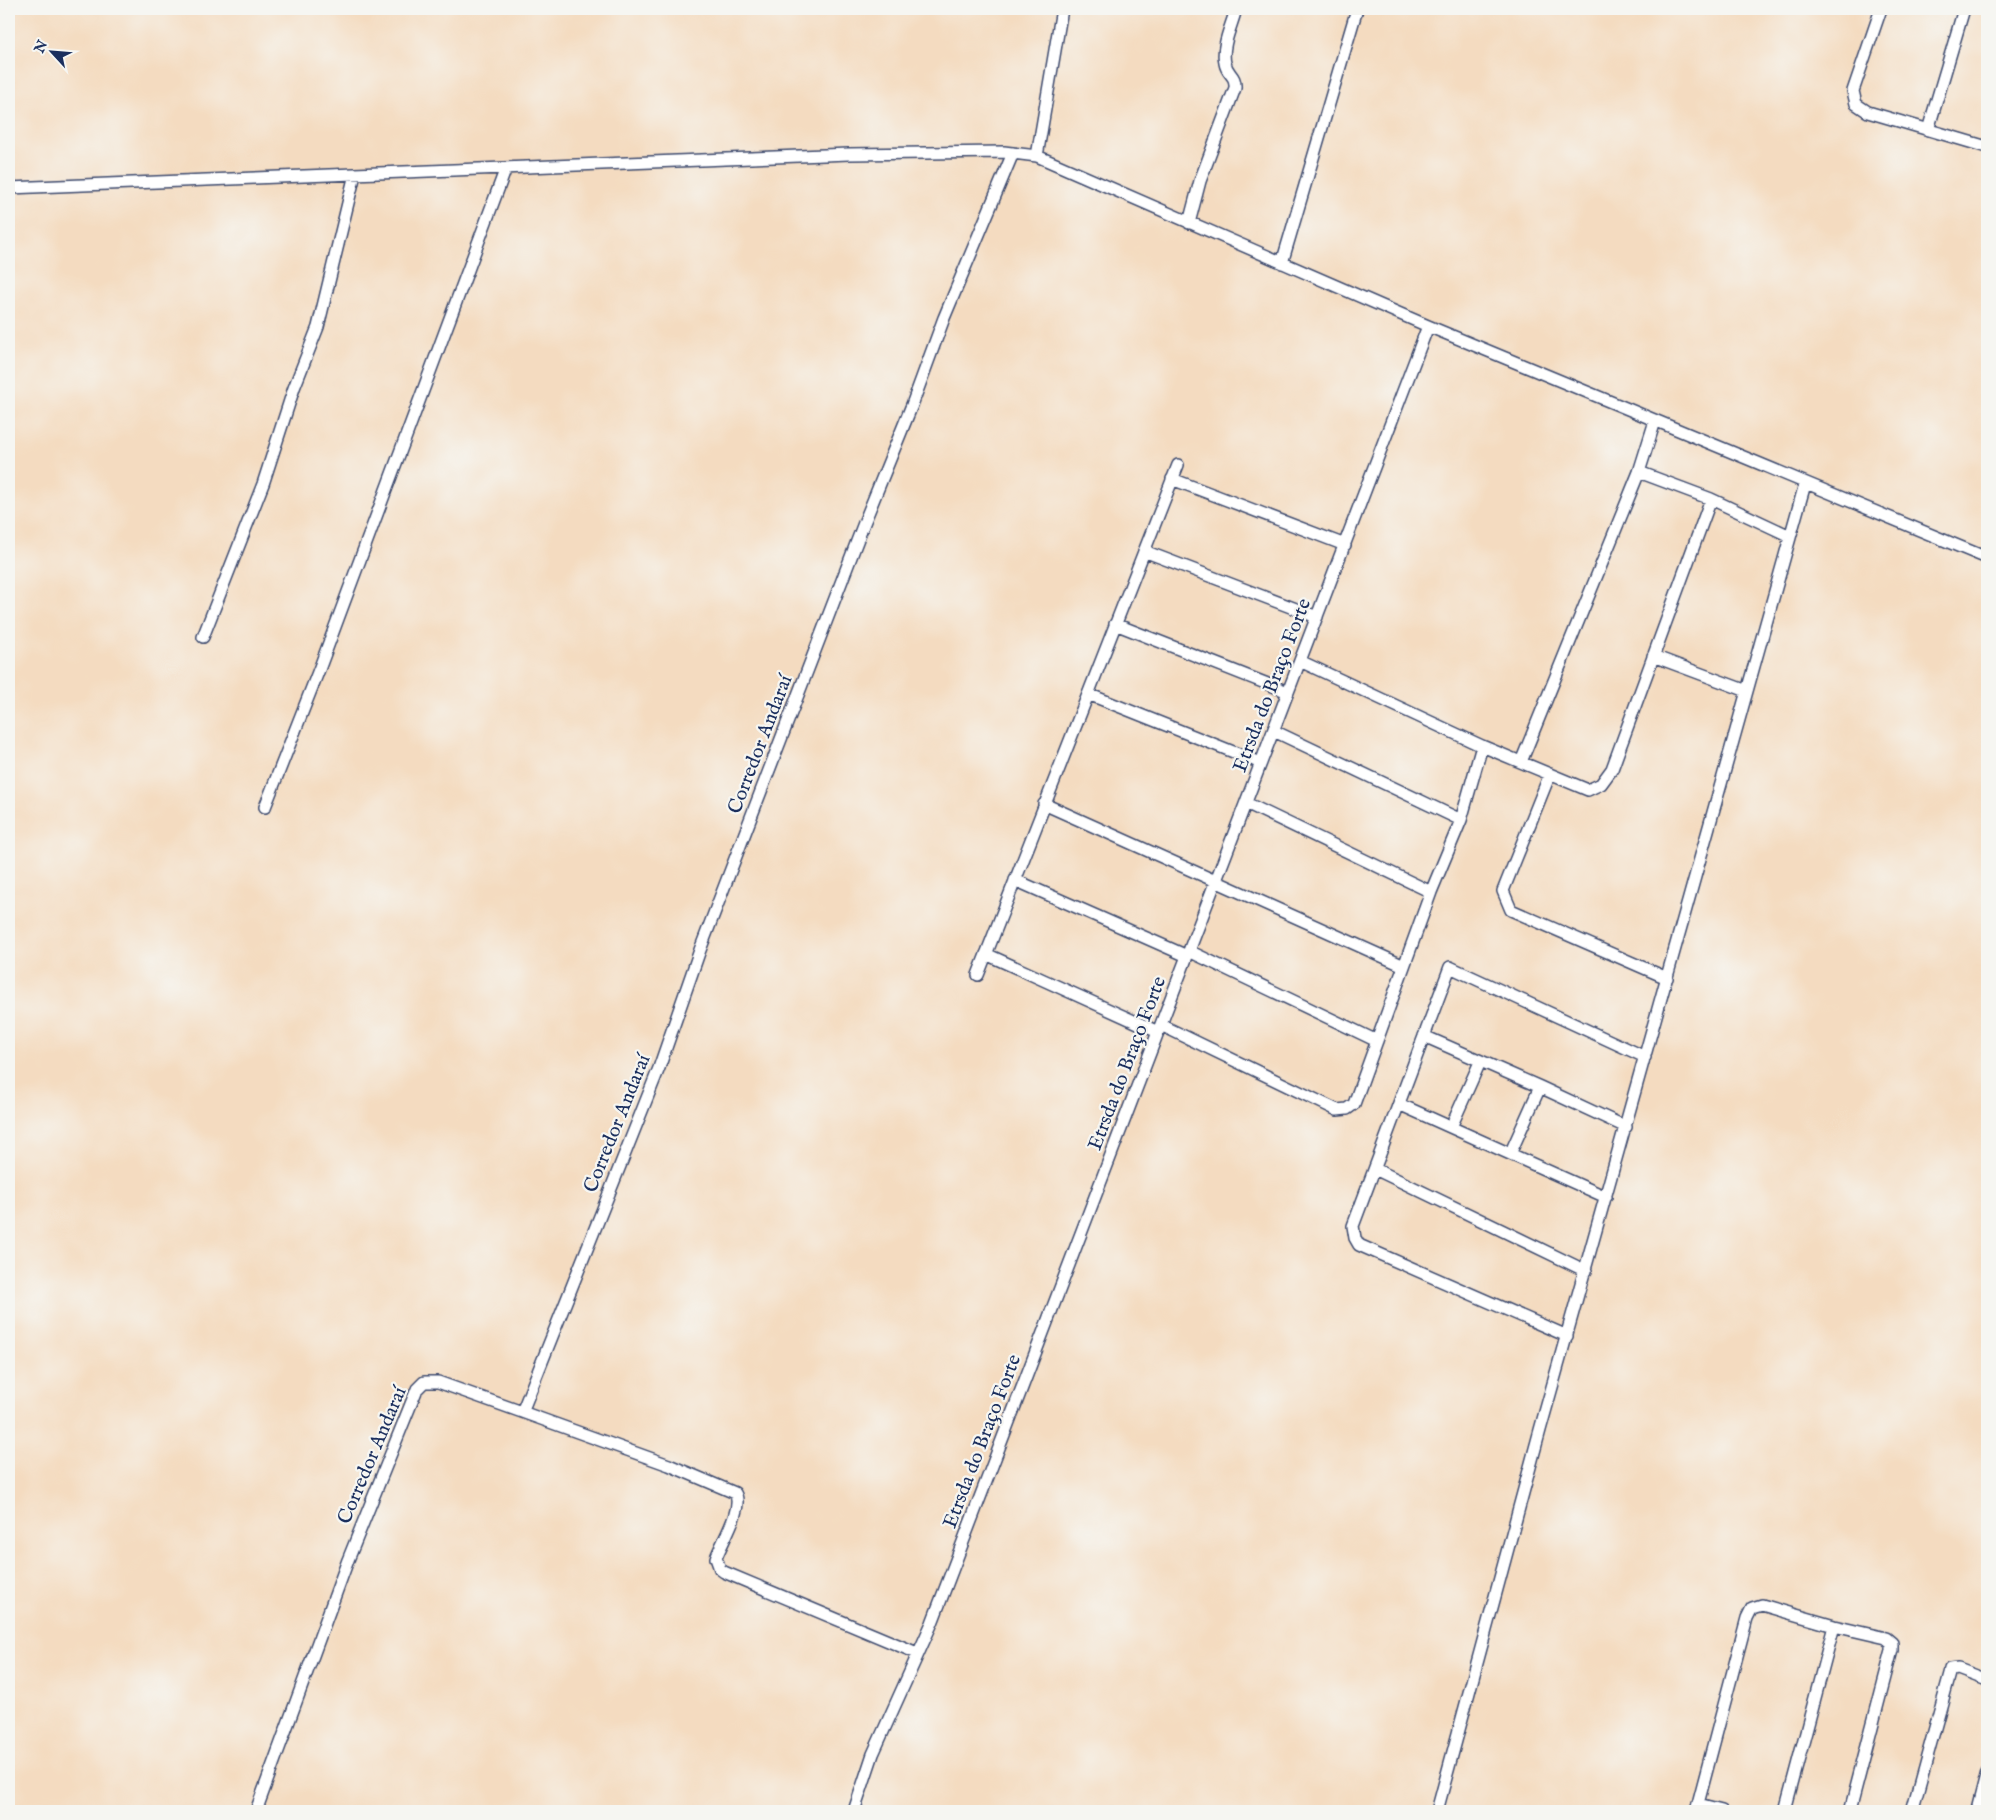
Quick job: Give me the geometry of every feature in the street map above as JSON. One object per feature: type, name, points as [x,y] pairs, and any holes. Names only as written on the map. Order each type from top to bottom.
[{"type":"street","points":[[1037,156],[1062,9]]},
{"type":"street","points":[[1189,223],[1200,181],[1235,88],[1234,77],[1226,68],[1224,54],[1236,9]]},
{"type":"street","points":[[1282,263],[1357,9]]},
{"type":"street","points":[[1881,9],[1853,91],[1856,104],[1868,112],[1987,147]]},
{"type":"street","points":[[1928,130],[1964,9]]},
{"type":"street","points":[[9,188],[849,154],[1013,153],[1037,156],[1428,326],[1805,484],[1986,555]]},
{"type":"street","name":"Corredor Andaraí","points":[[256,1811],[348,1560],[417,1389],[424,1382],[438,1382],[522,1412],[659,1068],[700,950],[864,523],[912,405],[944,318],[1013,153]]},
{"type":"street","points":[[265,806],[323,658],[506,168]]},
{"type":"street","points":[[203,638],[263,484],[294,388],[318,327],[355,174]]},
{"type":"street","name":"Etrsda do Braço Forte","points":[[854,1811],[873,1754],[932,1623],[1428,326]]},
{"type":"street","points":[[1521,762],[1639,472],[1655,421]]},
{"type":"street","points":[[978,975],[1178,465]]},
{"type":"street","points":[[1639,472],[1711,499],[1790,536]]},
{"type":"street","points":[[1172,479],[1345,545]]},
{"type":"street","points":[[1437,1811],[1522,1496],[1805,484]]},
{"type":"street","points":[[1300,661],[1482,746],[1588,790],[1600,784],[1612,769],[1711,499]]},
{"type":"street","points":[[1144,551],[1317,617]]},
{"type":"street","points":[[1115,624],[1288,692]]},
{"type":"street","points":[[1653,656],[1747,691]]},
{"type":"street","points":[[1088,694],[1261,763]]},
{"type":"street","points":[[1274,731],[1461,820]]},
{"type":"street","points":[[986,954],[1159,1029],[1337,1110],[1348,1109],[1354,1104],[1431,892],[1461,820],[1482,746]]},
{"type":"street","points":[[1550,774],[1503,891],[1511,910],[1667,978]]},
{"type":"street","points":[[1246,803],[1431,892]]},
{"type":"street","points":[[1044,804],[1404,966]]},
{"type":"street","points":[[1015,880],[1188,954],[1377,1040]]},
{"type":"street","points":[[1567,1336],[1359,1245],[1355,1238],[1353,1226],[1450,967],[1646,1056]]},
{"type":"street","points":[[1424,1036],[1626,1127]]},
{"type":"street","points":[[1452,1127],[1480,1062]]},
{"type":"street","points":[[1510,1154],[1540,1087]]},
{"type":"street","points":[[1399,1104],[1606,1197]]},
{"type":"street","points":[[1375,1169],[1586,1271]]},
{"type":"street","points":[[522,1412],[669,1465],[735,1492],[738,1498],[736,1513],[716,1558],[724,1572],[917,1653]]},
{"type":"street","points":[[1722,1811],[1697,1808],[1747,1618],[1752,1608],[1762,1605],[1890,1640],[1892,1645],[1850,1811]]},
{"type":"street","points":[[1785,1811],[1834,1626]]},
{"type":"street","points":[[1912,1811],[1951,1670],[1958,1669],[1987,1680]]},
{"type":"street","points":[[1977,1811],[1987,1772]]}]
